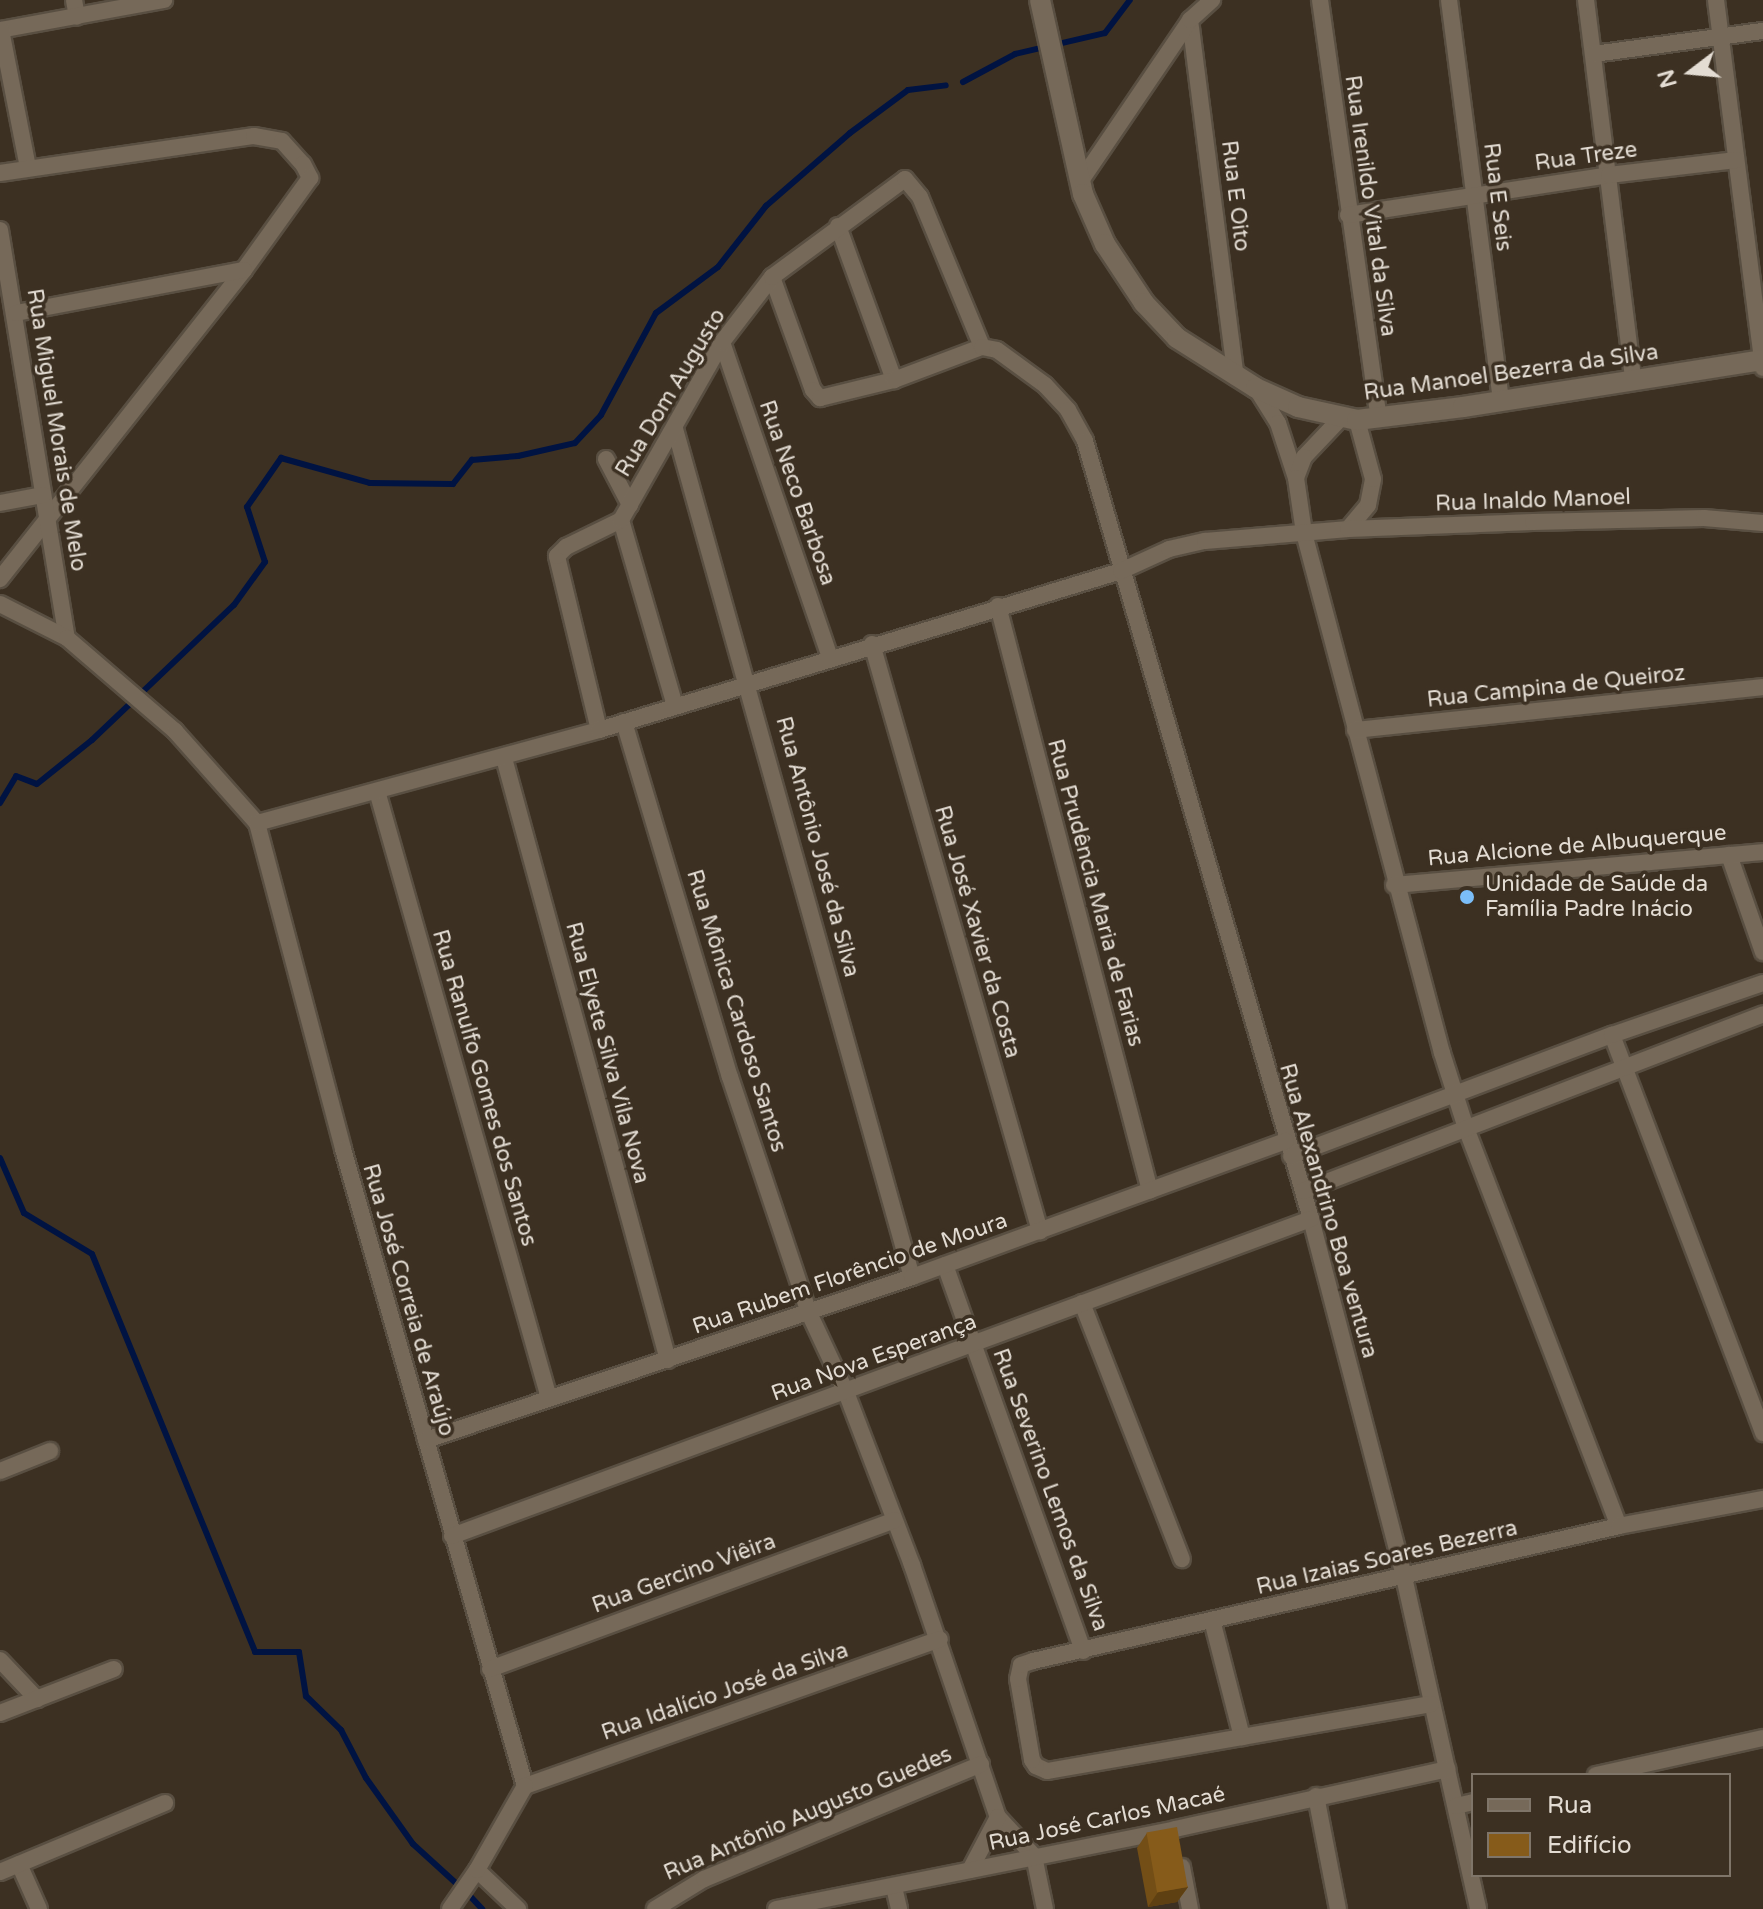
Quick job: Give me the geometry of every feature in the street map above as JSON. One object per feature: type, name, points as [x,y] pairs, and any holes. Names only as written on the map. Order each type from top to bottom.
[{"type":"street","points":[[28,168],[0,30],[75,8],[164,0]]},
{"type":"street","name":"Rua Manoel Bezerra da Silva","points":[[1040,0],[1059,98],[1080,182],[1105,244],[1144,303],[1177,338],[1256,388],[1298,407],[1349,419],[1379,419],[1633,379],[1763,363]]},
{"type":"street","points":[[1080,182],[1190,20],[1212,0]]},
{"type":"street","name":"Rua Irenildo Vital da Silva","points":[[1320,0],[1379,419]]},
{"type":"street","name":"Rua E Seis","points":[[1449,0],[1501,400]]},
{"type":"street","points":[[1586,0],[1633,379]]},
{"type":"street","points":[[1716,0],[1763,363]]},
{"type":"street","name":"Rua E Oito","points":[[1190,20],[1236,377]]},
{"type":"street","points":[[1594,54],[1763,31]]},
{"type":"street","points":[[0,173],[254,136],[282,141],[303,164],[310,178],[244,270],[0,579]]},
{"type":"street","name":"Rua Treze","points":[[1348,215],[1609,175],[1736,160]]},
{"type":"street","name":"Rua Dom Augusto","points":[[625,512],[722,342],[772,277],[899,181],[905,179],[913,184],[982,347]]},
{"type":"street","points":[[838,226],[894,380]]},
{"type":"street","name":"Rua Miguel Morais de Melo","points":[[0,230],[67,638]]},
{"type":"street","points":[[16,313],[244,270]]},
{"type":"street","points":[[772,277],[815,395],[832,398],[894,380],[982,347]]},
{"type":"street","name":"Rua Neco Barbosa","points":[[722,342],[830,658]]},
{"type":"street","name":"Rua Alexandrino Boa ventura","points":[[982,347],[997,350],[1015,360],[1068,410],[1085,441],[1311,1219],[1404,1577],[1471,1876]]},
{"type":"street","points":[[1256,388],[1278,423],[1296,478],[1304,533],[1394,885],[1466,1128],[1619,1526]]},
{"type":"street","points":[[1296,478],[1304,457],[1349,419],[1373,479],[1368,505],[1348,529]]},
{"type":"street","name":"Rua Antônio José da Silva","points":[[675,429],[749,684],[912,1277]]},
{"type":"street","points":[[606,459],[625,512],[675,706]]},
{"type":"street","points":[[0,503],[43,495]]},
{"type":"street","points":[[599,730],[557,556],[566,547],[625,512]]},
{"type":"street","name":"Rua Inaldo Manoel","points":[[257,823],[599,730],[872,644],[1121,571],[1169,549],[1205,541],[1348,529],[1704,518],[1763,523]]},
{"type":"street","points":[[0,604],[67,638],[175,731],[257,823]]},
{"type":"street","name":"Rua Prudência Maria de Farias","points":[[998,606],[1150,1191]]},
{"type":"street","name":"Rua José Xavier da Costa","points":[[872,644],[1040,1231]]},
{"type":"street","name":"Rua Campina de Queiroz","points":[[1355,730],[1763,687]]},
{"type":"street","name":"Rua Mônica Cardoso Santos","points":[[624,722],[730,1077],[809,1313],[846,1392],[940,1639],[998,1817]]},
{"type":"street","name":"Rua Elyete Silva Vila Nova","points":[[504,758],[668,1360]]},
{"type":"street","name":"Rua Ranulfo Gomes dos Santos","points":[[377,791],[549,1398]]},
{"type":"street","name":"Rua José Correia de Araújo","points":[[257,823],[343,1149],[525,1786]]},
{"type":"street","name":"Rua Alcione de Albuquerque","points":[[1394,885],[1763,852]]},
{"type":"street","points":[[1729,855],[1763,952]]},
{"type":"street","name":"Rua Rubem Florêncio de Moura","points":[[426,1440],[809,1313],[1150,1191],[1289,1149],[1455,1093],[1763,983]]},
{"type":"street","points":[[1303,1191],[1763,1014]]},
{"type":"street","points":[[1612,1035],[1763,1433]]},
{"type":"street","name":"Rua Nova Esperança","points":[[452,1536],[1311,1219]]},
{"type":"street","name":"Rua Severino Lemos da Silva","points":[[945,1265],[1083,1651]]},
{"type":"street","points":[[1082,1303],[1182,1559]]},
{"type":"street","points":[[0,1471],[50,1451]]},
{"type":"street","name":"Rua Izaias Soares Bezerra","points":[[1242,1737],[1059,1771],[1040,1769],[1032,1760],[1020,1694],[1021,1665],[1619,1526],[1763,1499]]},
{"type":"street","name":"Rua Gercino Viêira","points":[[490,1669],[894,1520]]},
{"type":"street","points":[[1212,1620],[1242,1737],[1431,1704]]},
{"type":"street","name":"Rua Idalício José da Silva","points":[[525,1786],[940,1639]]},
{"type":"street","points":[[0,1660],[37,1699]]},
{"type":"street","points":[[0,1713],[114,1669]]},
{"type":"street","points":[[1605,1773],[1763,1738]]},
{"type":"street","name":"Rua Antônio Augusto Guedes","points":[[655,1909],[704,1879],[981,1764]]},
{"type":"street","name":"Rua José Carlos Macaé","points":[[776,1909],[1034,1856],[1178,1842],[1316,1796],[1447,1769]]},
{"type":"street","points":[[450,1909],[477,1870],[525,1786]]},
{"type":"street","points":[[1316,1796],[1338,1909]]},
{"type":"street","points":[[1456,1806],[1471,1802]]},
{"type":"street","points":[[39,1909],[7,1865],[165,1803]]},
{"type":"street","points":[[970,1870],[998,1817],[1034,1856],[1045,1909]]},
{"type":"street","points":[[1178,1842],[1190,1909]]},
{"type":"street","points":[[477,1870],[518,1909]]},
{"type":"street","name":"Rua Alexandrino Boa ventura","points":[[1471,1877],[1478,1909]]},
{"type":"street","points":[[894,1887],[899,1909]]},
{"type":"building","points":[[1177,1827],[1188,1887],[1157,1892],[1146,1832]]},
{"type":"waterway","points":[[963,82],[1015,54],[1105,33],[1130,0]]},
{"type":"waterway","points":[[0,803],[16,776],[37,784],[92,740],[234,605],[265,562],[247,507],[281,458],[370,483],[453,484],[472,460],[518,456],[575,443],[601,415],[656,313],[718,267],[766,206],[850,133],[908,90],[946,85]]},
{"type":"waterway","points":[[0,1158],[24,1213],[92,1254],[255,1652],[299,1652],[306,1696],[341,1730],[366,1778],[413,1844],[457,1884]]},
{"type":"waterway","points":[[470,1896],[482,1909]]},
{"type":"place","name":"Unidade de Saúde da Família Padre Inácio","points":[[1467,897]]}]
